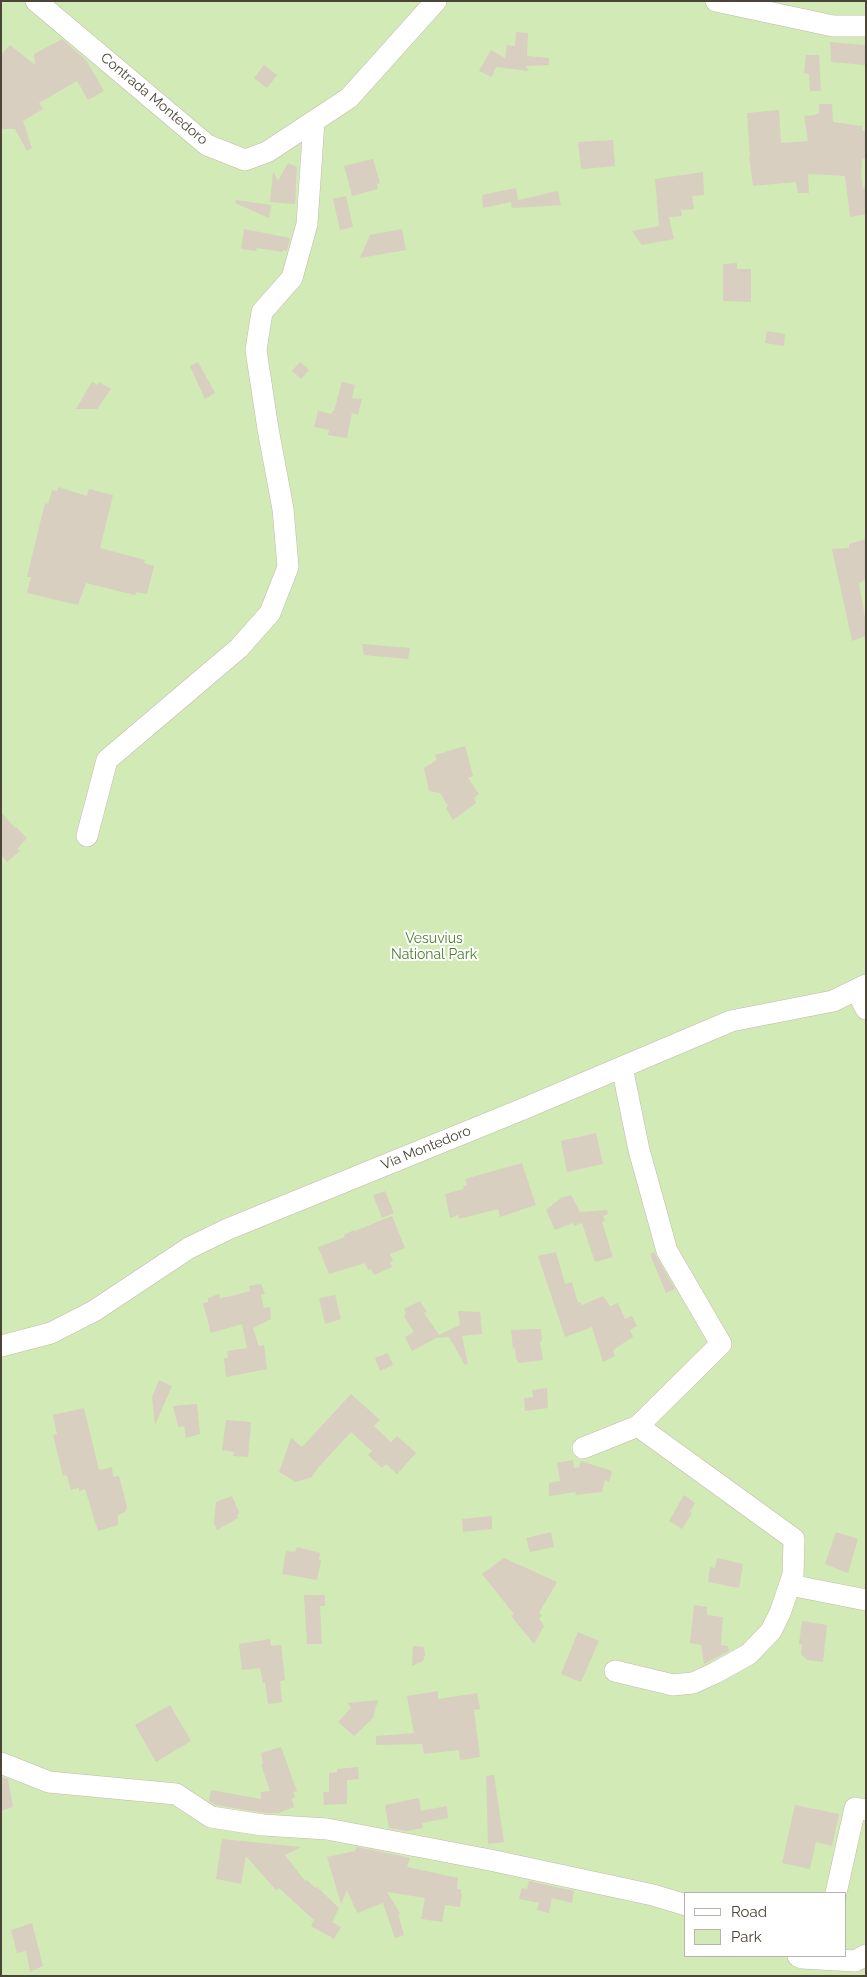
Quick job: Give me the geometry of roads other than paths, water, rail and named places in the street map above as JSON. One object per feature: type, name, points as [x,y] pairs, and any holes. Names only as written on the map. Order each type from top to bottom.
[{"type":"street","name":"Contrada Montedoro","points":[[36,1],[207,145],[245,160],[267,152],[349,98],[436,1]]},
{"type":"street","points":[[716,1],[833,26],[866,26]]},
{"type":"street","points":[[87,836],[107,760],[239,648],[270,613],[288,567],[283,509],[256,350],[262,312],[292,278],[308,224],[314,121]]},
{"type":"street","name":"Via Montedoro","points":[[1,1346],[51,1333],[86,1315],[189,1248],[228,1229],[731,1021],[863,995]]},
{"type":"street","points":[[584,1448],[638,1426],[721,1344],[667,1251],[639,1150],[622,1067]]},
{"type":"street","points":[[615,1671],[674,1685],[693,1683],[715,1673],[749,1654],[771,1631],[793,1575],[794,1539],[638,1426]]},
{"type":"street","points":[[790,1585],[866,1600]]},
{"type":"street","points":[[1,1763],[49,1782],[176,1794],[211,1817],[263,1825],[327,1829],[634,1890],[684,1904]]},
{"type":"street","points":[[836,1892],[855,1808],[866,1810]]},
{"type":"street","points":[[800,1957],[855,1960],[866,1956]]},
{"type":"park label","name":"Vesuvius National Park","points":[[434,948]]}]
